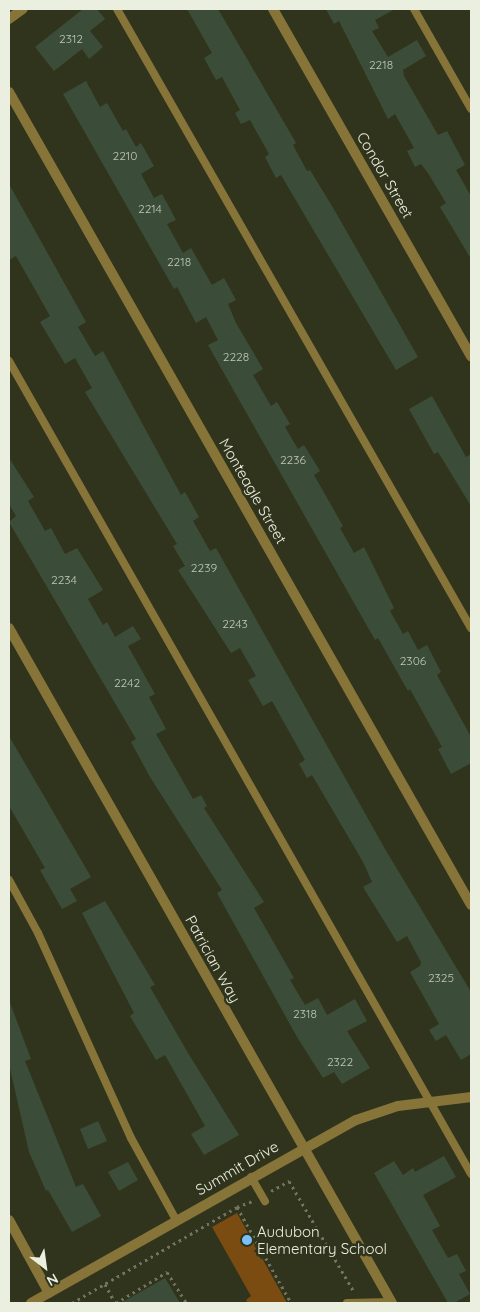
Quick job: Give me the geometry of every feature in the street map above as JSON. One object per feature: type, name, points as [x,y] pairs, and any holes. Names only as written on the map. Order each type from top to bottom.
[{"type":"street","points":[[9,19],[23,9]]},
{"type":"street","name":"Condor Street","points":[[274,9],[471,356]]},
{"type":"street","name":"Monteagle Street","points":[[9,92],[471,905]]},
{"type":"street","name":"Patrician Way","points":[[9,628],[302,1148],[392,1302]]},
{"type":"street","name":"Summit Drive","points":[[32,1303],[302,1148],[377,1111],[430,1102],[471,1098]]},
{"type":"street","points":[[9,1220],[49,1293]]},
{"type":"lane","points":[[117,9],[471,628]]},
{"type":"lane","points":[[414,9],[471,110]]},
{"type":"lane","points":[[9,361],[471,1174]]},
{"type":"lane","points":[[9,880],[38,933],[131,1138],[176,1220]]},
{"type":"lane","points":[[251,1177],[264,1198]]},
{"type":"lane","points":[[347,1303],[392,1302]]},
{"type":"path","points":[[72,1303],[238,1207],[264,1198],[289,1181],[360,1302]]},
{"type":"path","points":[[238,1207],[291,1303]]},
{"type":"path","points":[[105,1284],[116,1303],[167,1272],[186,1303]]},
{"type":"shaded area","points":[[237,1213],[287,1303],[248,1303],[246,1300],[251,1296],[212,1227]]},
{"type":"building","points":[[83,9],[97,9],[105,19],[90,31],[103,47],[89,59],[82,49],[54,71],[35,47]]},
{"type":"building","points":[[187,9],[218,9],[296,143],[293,145],[307,171],[310,170],[335,211],[418,357],[396,370],[281,175],[276,178],[265,157],[269,154],[250,120],[241,124],[235,113],[240,110],[222,77],[216,80],[204,58],[212,53]]},
{"type":"building","points":[[326,9],[395,9],[375,20],[379,28],[372,31],[388,57],[417,40],[426,56],[403,70],[404,76],[438,135],[447,131],[465,165],[456,170],[471,196],[471,259],[440,207],[446,203],[428,173],[421,164],[415,167],[407,151],[414,148],[395,114],[388,119],[339,21],[334,24]]},
{"type":"building","points":[[86,81],[100,107],[107,103],[123,131],[126,129],[136,147],[141,143],[154,166],[141,174],[154,198],[162,194],[176,220],[167,224],[183,253],[191,248],[212,285],[224,278],[236,300],[228,304],[236,323],[263,369],[253,375],[271,406],[277,402],[290,424],[285,427],[298,449],[304,445],[320,471],[314,475],[343,526],[340,528],[354,553],[364,547],[394,608],[390,611],[403,634],[408,631],[418,650],[427,645],[441,672],[437,675],[471,737],[471,763],[451,774],[438,749],[442,747],[410,689],[408,691],[378,638],[375,640],[208,345],[218,340],[206,317],[196,323],[177,287],[174,289],[63,94]]},
{"type":"building","points":[[9,184],[86,322],[78,327],[95,356],[103,351],[181,495],[185,492],[199,517],[193,521],[210,551],[216,548],[385,849],[471,992],[471,1054],[461,1060],[446,1035],[436,1041],[429,1030],[439,1024],[410,972],[420,966],[421,962],[407,936],[397,942],[363,887],[372,882],[363,862],[312,775],[307,778],[299,764],[305,760],[272,701],[263,706],[248,680],[256,676],[240,648],[231,653],[178,570],[185,566],[173,546],[177,544],[85,392],[92,388],[75,358],[65,364],[40,322],[50,316],[16,256],[9,260]]},
{"type":"building","points":[[432,396],[466,457],[471,454],[471,506],[438,452],[434,454],[409,409]]},
{"type":"building","points":[[9,458],[34,497],[28,501],[45,531],[51,528],[65,554],[77,548],[103,590],[88,599],[103,625],[107,622],[115,637],[133,626],[141,639],[128,646],[155,694],[149,697],[166,729],[156,734],[193,799],[201,795],[207,806],[204,808],[264,902],[254,908],[294,978],[290,980],[305,1005],[318,998],[327,1015],[355,999],[367,1021],[347,1031],[370,1068],[342,1084],[334,1072],[323,1078],[297,1037],[217,893],[222,890],[150,777],[131,742],[136,739],[9,522],[16,516],[9,504]]},
{"type":"building","points":[[9,736],[91,877],[70,889],[77,901],[62,909],[40,870],[45,868],[9,806]]},
{"type":"building","points":[[105,901],[155,985],[150,987],[239,1135],[204,1155],[191,1134],[205,1126],[165,1055],[156,1060],[130,1016],[134,1013],[82,913]]},
{"type":"building","points":[[9,1000],[31,1059],[25,1061],[76,1187],[83,1184],[101,1216],[72,1232],[48,1190],[46,1191],[29,1152],[9,1064]]},
{"type":"building","points":[[98,1121],[107,1141],[88,1149],[80,1129]]},
{"type":"building","points":[[444,1156],[456,1177],[423,1195],[440,1226],[432,1230],[448,1258],[457,1254],[466,1271],[459,1274],[470,1294],[454,1303],[448,1303],[374,1173],[394,1161],[403,1175],[413,1168],[415,1172]]},
{"type":"building","points":[[128,1162],[138,1180],[119,1191],[108,1172]]},
{"type":"building","points":[[165,1278],[180,1303],[121,1303]]},
{"type":"place","name":"Audubon Elementary School","points":[[247,1240]]}]
